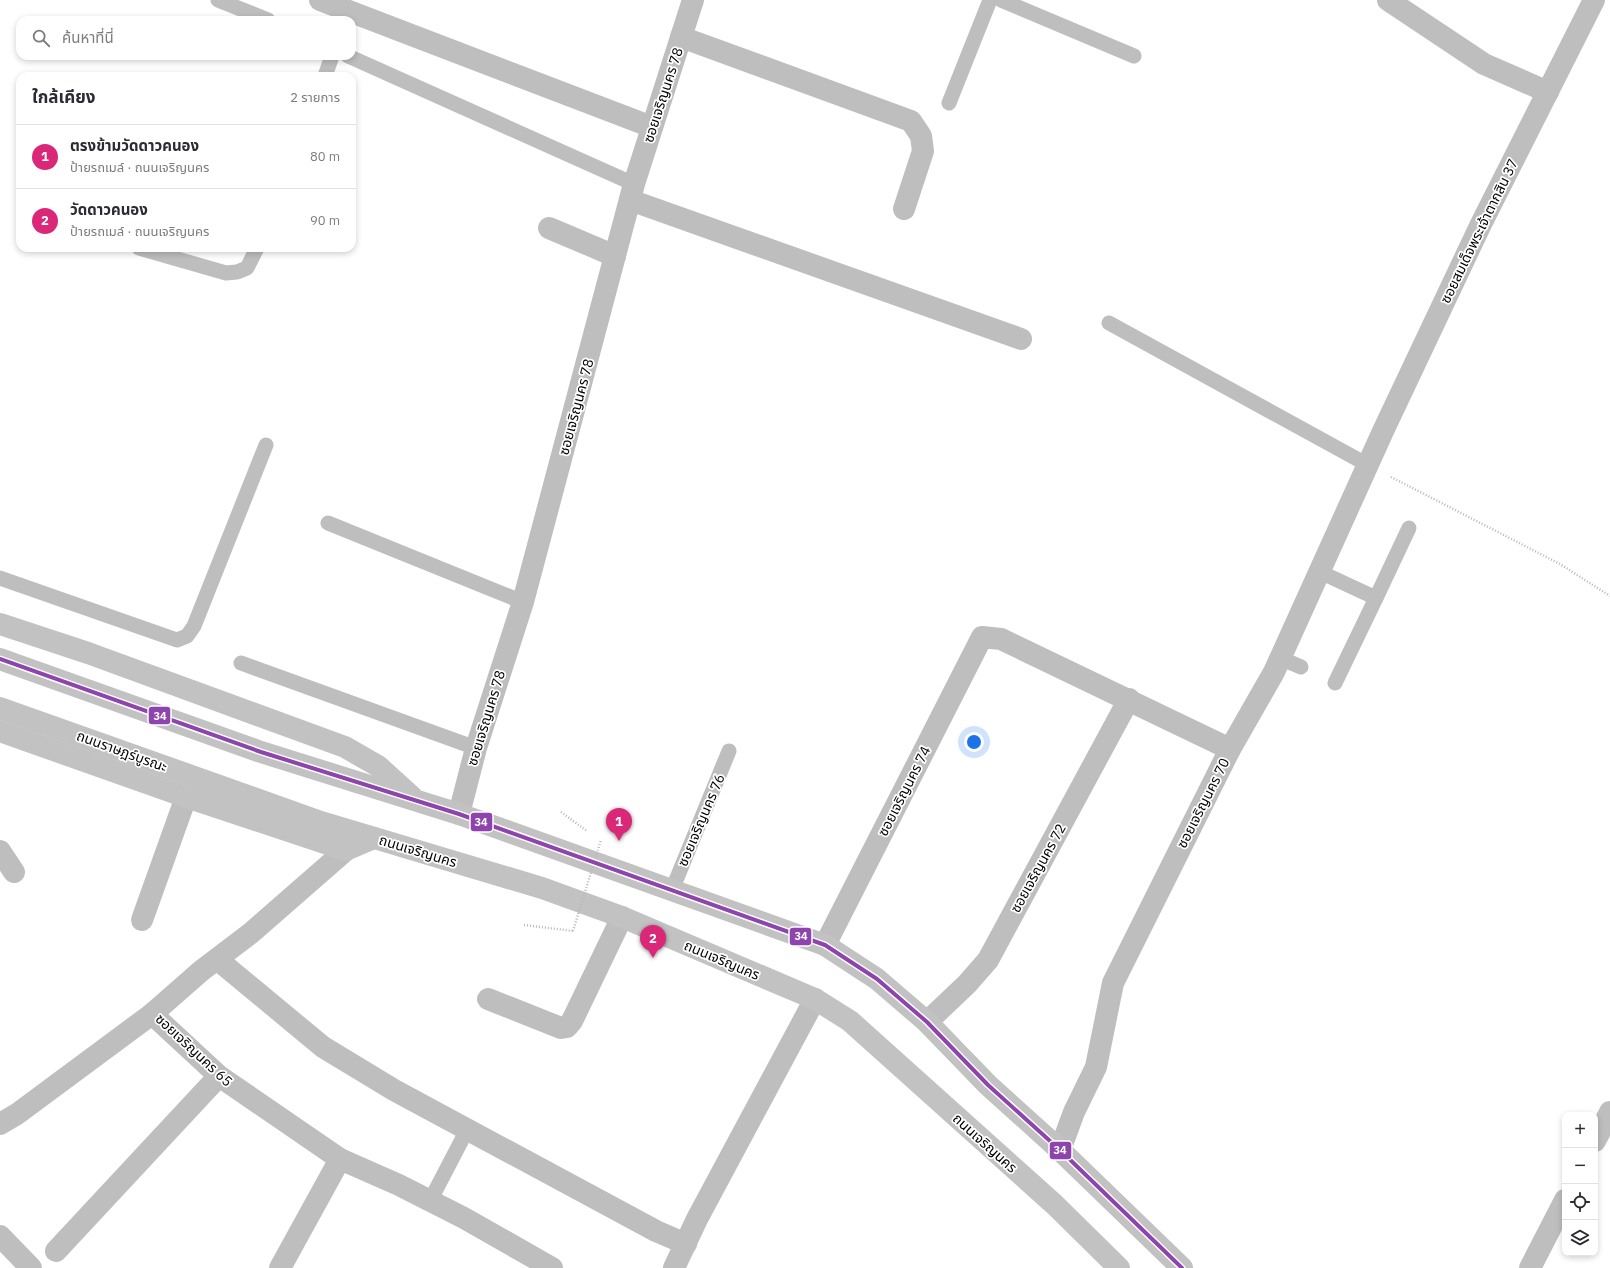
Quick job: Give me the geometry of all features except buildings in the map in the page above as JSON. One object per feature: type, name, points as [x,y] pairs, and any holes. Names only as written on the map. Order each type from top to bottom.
[{"type":"main road","points":[[0,624],[88,653],[345,747],[378,766],[414,799]]},
{"type":"main road","points":[[0,659],[261,752],[459,814],[825,945],[877,979],[927,1022],[988,1085],[1060,1150],[1182,1268]]},
{"type":"main road","name":"ถนนราษฎร์บูรณะ","points":[[0,708],[243,794]]},
{"type":"main road","points":[[3,735],[346,850],[374,838]]},
{"type":"main road","name":"ถนนเจริญนคร","points":[[243,794],[321,822],[542,888],[622,918],[815,999],[856,1026],[1055,1205],[1119,1268]]},
{"type":"street","points":[[320,0],[652,127]]},
{"type":"street","name":"ซอยเจริญนคร 78","points":[[459,814],[476,748],[523,602],[632,192],[693,0]]},
{"type":"street","points":[[1388,0],[1484,64],[1548,92]]},
{"type":"street","name":"ซอยสมเด็จพระเจ้าตากสิน 37","points":[[1368,465],[1481,224],[1594,0]]},
{"type":"street","points":[[681,37],[911,121],[921,136],[924,151],[904,209]]},
{"type":"street","points":[[632,192],[1021,339]]},
{"type":"street","points":[[549,228],[615,256]]},
{"type":"street","name":"ซอยเจริญนคร 70","points":[[1060,1150],[1074,1112],[1096,1067],[1113,983],[1230,749],[1280,658],[1368,465]]},
{"type":"street","name":"ซอยเจริญนคร 74","points":[[825,945],[982,637],[1001,639],[1129,699]]},
{"type":"street","points":[[1129,699],[1230,749]]},
{"type":"street","name":"ซอยเจริญนคร 72","points":[[927,1022],[967,984],[988,960],[1129,699]]},
{"type":"street","points":[[142,920],[186,797]]},
{"type":"street","name":"ซอยเจริญนคร 65","points":[[346,850],[218,960],[201,971],[152,1014],[219,1076],[340,1159],[464,1218],[552,1268]]},
{"type":"street","points":[[0,851],[14,872]]},
{"type":"street","points":[[488,999],[561,1028],[568,1027],[622,918]]},
{"type":"street","points":[[218,960],[323,1047],[394,1090],[467,1130],[656,1231],[686,1244]]},
{"type":"street","points":[[674,1268],[697,1219],[815,999]]},
{"type":"street","points":[[0,1124],[23,1110],[152,1014]]},
{"type":"street","points":[[56,1251],[219,1076]]},
{"type":"street","points":[[1598,1135],[1610,1112]]},
{"type":"street","points":[[280,1268],[340,1159]]},
{"type":"street","points":[[1530,1268],[1562,1206]]},
{"type":"street","points":[[0,1236],[31,1268]]},
{"type":"lane","points":[[218,0],[258,16]]},
{"type":"lane","points":[[949,103],[990,0]]},
{"type":"lane","points":[[1001,0],[1134,56]]},
{"type":"lane","points":[[326,72],[331,60]]},
{"type":"lane","points":[[356,60],[632,192]]},
{"type":"lane","points":[[154,252],[226,273],[237,272],[247,268],[255,252]]},
{"type":"lane","points":[[1109,323],[1368,465]]},
{"type":"lane","points":[[0,578],[177,640],[187,636],[194,626],[266,445]]},
{"type":"lane","points":[[328,523],[523,602]]},
{"type":"lane","points":[[1336,683],[1408,528]]},
{"type":"lane","points":[[1320,572],[1376,598]]},
{"type":"lane","points":[[1280,658],[1301,667]]},
{"type":"lane","points":[[241,663],[476,748]]},
{"type":"lane","name":"ซอยเจริญนคร 76","points":[[672,890],[730,751]]},
{"type":"lane","points":[[430,1201],[467,1130]]},
{"type":"path","points":[[1368,465],[1560,564],[1610,596]]},
{"type":"path","points":[[561,812],[589,832]]},
{"type":"path","points":[[524,925],[573,931],[601,840],[595,836]]},
{"type":"transit line","name":"34","points":[[0,659],[261,752],[459,814],[825,945],[877,979],[927,1022],[988,1085],[1060,1150],[1182,1268]]},
{"type":"place","name":"ตรงข้ามวัดดาวคนอง","points":[[619,841]]},
{"type":"place","name":"วัดดาวคนอง","points":[[653,958]]}]
